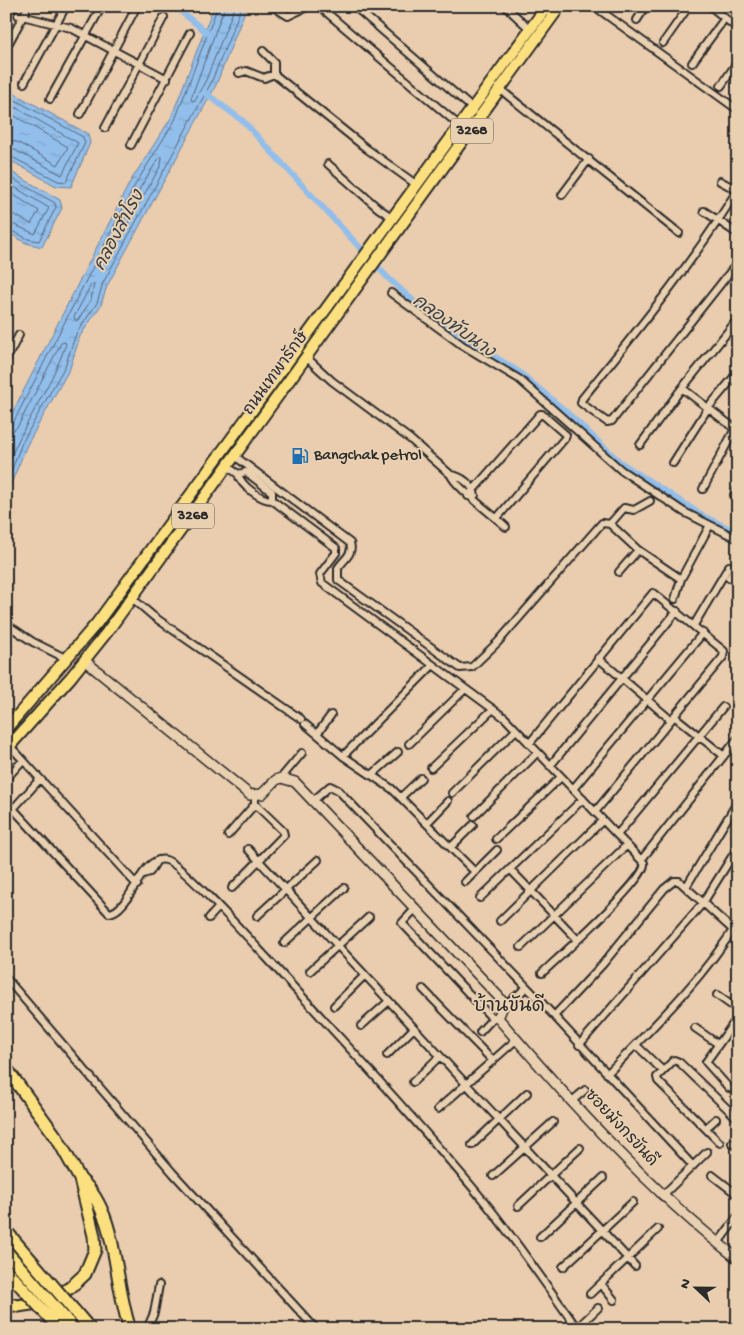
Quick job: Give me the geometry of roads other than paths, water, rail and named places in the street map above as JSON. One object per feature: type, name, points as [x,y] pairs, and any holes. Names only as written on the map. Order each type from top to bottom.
[{"type":"highway","points":[[6,1068],[57,1138],[80,1179],[94,1236],[95,1250],[85,1274],[72,1287],[50,1301],[18,1306],[6,1303]]},
{"type":"highway","points":[[80,1179],[92,1191],[104,1215],[111,1238],[120,1299],[130,1329]]},
{"type":"highway","points":[[6,1231],[90,1329]]},
{"type":"highway","points":[[6,1252],[74,1329]]},
{"type":"highway","points":[[6,1270],[60,1329]]},
{"type":"highway","points":[[6,1276],[24,1294],[51,1329]]},
{"type":"main road","name":"ถนนเทพารักษ์","points":[[6,729],[97,623],[472,108],[531,30],[546,6]]},
{"type":"main road","name":"ถนนเทพารักษ์","points":[[8,748],[85,661],[188,523],[560,6]]},
{"type":"street","points":[[24,83],[66,6]]},
{"type":"street","points":[[50,99],[102,6]]},
{"type":"street","points":[[80,114],[137,6]]},
{"type":"street","points":[[272,6],[288,16],[309,6]]},
{"type":"street","points":[[319,6],[460,126]]},
{"type":"street","points":[[354,6],[472,108]]},
{"type":"street","points":[[505,6],[531,30]]},
{"type":"street","points":[[594,6],[738,110]]},
{"type":"street","points":[[637,20],[646,6]]},
{"type":"street","points":[[663,43],[689,6]]},
{"type":"street","points":[[710,6],[738,29]]},
{"type":"street","points":[[6,48],[19,13],[85,35],[167,79]]},
{"type":"street","points":[[105,128],[164,17]]},
{"type":"street","points":[[692,63],[725,18]]},
{"type":"street","points":[[131,145],[190,33]]},
{"type":"street","points":[[263,51],[274,62],[274,74]]},
{"type":"street","points":[[722,86],[738,61]]},
{"type":"street","points":[[238,73],[246,71],[266,78],[274,74]]},
{"type":"street","points":[[274,74],[367,149],[417,185]]},
{"type":"street","points":[[501,90],[679,233]]},
{"type":"street","points":[[562,196],[589,160]]},
{"type":"street","points":[[328,164],[378,208],[393,218]]},
{"type":"street","points":[[720,181],[737,190],[720,220],[638,330],[582,399],[582,403],[607,422],[612,421],[738,262]]},
{"type":"street","points":[[704,210],[738,234]]},
{"type":"street","points":[[391,293],[462,345],[519,379],[622,470],[678,508],[738,539]]},
{"type":"street","points":[[640,445],[682,388],[738,319]]},
{"type":"street","points":[[6,360],[19,334]]},
{"type":"street","points":[[306,358],[332,381],[410,439],[452,474],[459,476],[474,491]]},
{"type":"street","points":[[673,463],[708,408],[738,372]]},
{"type":"street","points":[[682,388],[736,427],[703,489]]},
{"type":"street","points":[[472,497],[474,491],[540,414],[566,435],[564,440],[497,518]]},
{"type":"street","points":[[236,457],[350,543],[349,556],[338,568],[338,580],[444,658],[464,670],[477,663],[498,642],[602,523],[610,524],[638,550],[681,578]]},
{"type":"street","points":[[228,467],[238,474],[240,481],[265,500],[272,500],[338,550],[320,574],[322,583],[493,709],[516,730],[642,859],[646,867],[641,876],[542,973]]},
{"type":"street","points":[[238,474],[246,472],[272,492],[272,500]]},
{"type":"street","points":[[452,474],[452,479],[506,527]]},
{"type":"street","points":[[734,495],[738,488]]},
{"type":"street","points":[[610,524],[624,508],[634,510],[650,501]]},
{"type":"street","points":[[176,515],[188,523]]},
{"type":"street","points":[[675,599],[681,578],[710,525]]},
{"type":"street","points":[[619,572],[638,550]]},
{"type":"street","points":[[729,578],[738,565]]},
{"type":"street","points":[[694,625],[729,566]]},
{"type":"street","points":[[528,744],[650,595],[655,594],[694,625],[724,654],[595,812]]},
{"type":"street","points":[[132,598],[153,616],[303,722],[344,756],[373,774],[402,797],[476,872]]},
{"type":"street","points":[[550,766],[677,612]]},
{"type":"street","points":[[6,624],[32,642],[67,660]]},
{"type":"street","points":[[573,789],[703,633]]},
{"type":"street","points":[[598,658],[647,699],[700,736],[724,756]]},
{"type":"street","points":[[85,661],[243,789],[283,831],[284,835],[232,888]]},
{"type":"street","points":[[344,756],[433,665]]},
{"type":"street","points":[[409,744],[465,689]]},
{"type":"street","points":[[618,835],[723,707]]},
{"type":"street","points":[[431,768],[493,709]]},
{"type":"street","points":[[317,734],[331,715]]},
{"type":"street","points":[[452,793],[516,730]]},
{"type":"street","points":[[642,859],[738,738]]},
{"type":"street","points":[[8,748],[23,760],[137,885]]},
{"type":"street","points":[[373,774],[398,752]]},
{"type":"street","points":[[474,816],[537,753]]},
{"type":"street","points":[[228,836],[255,800],[276,780],[281,778],[302,754]]},
{"type":"street","points":[[6,779],[23,760]]},
{"type":"street","points":[[496,839],[561,777]]},
{"type":"street","points":[[281,778],[295,782],[499,997],[503,1008]]},
{"type":"street","points":[[402,797],[421,778]]},
{"type":"street","points":[[13,809],[40,779]]},
{"type":"street","points":[[313,801],[330,786],[338,790],[554,1016],[693,1166]]},
{"type":"street","points":[[480,898],[583,799]]},
{"type":"street","points":[[6,801],[109,913],[115,910],[137,885],[144,869],[151,862],[162,860],[170,862],[219,907],[432,1140],[483,1200],[576,1328],[598,1308]]},
{"type":"street","points":[[427,823],[448,801]]},
{"type":"street","points":[[686,887],[738,801]]},
{"type":"street","points":[[500,921],[604,820]]},
{"type":"street","points":[[451,847],[473,825]]},
{"type":"street","points":[[521,947],[627,845]]},
{"type":"street","points":[[579,1045],[703,903],[738,847]]},
{"type":"street","points":[[248,849],[635,1266]]},
{"type":"street","points":[[465,882],[497,850]]},
{"type":"street","points":[[257,916],[318,860]]},
{"type":"street","points":[[510,869],[578,939]]},
{"type":"street","points":[[554,1016],[602,965],[664,889],[674,881],[686,887],[733,930]]},
{"type":"street","points":[[284,943],[344,888]]},
{"type":"street","points":[[209,918],[219,907]]},
{"type":"street","points":[[416,908],[402,923],[496,1018]]},
{"type":"street","points":[[310,971],[369,917]]},
{"type":"street","points":[[607,1074],[678,1000],[738,922]]},
{"type":"street","points":[[334,1006],[365,976]]},
{"type":"street","points":[[6,978],[167,1165],[316,1329]]},
{"type":"street","points":[[480,1032],[526,988]]},
{"type":"street","points":[[423,989],[493,1061]]},
{"type":"street","points":[[717,995],[738,1010]]},
{"type":"street","points":[[361,1026],[389,1001]]},
{"type":"street","name":"ซอยมังกรขันดี","points":[[496,1018],[662,1196],[738,1259]]},
{"type":"street","points":[[736,1021],[706,1062],[726,1086],[732,1089],[738,1085]]},
{"type":"street","points":[[387,1055],[414,1028]]},
{"type":"street","points":[[695,1028],[718,1044]]},
{"type":"street","points":[[438,1109],[517,1039]]},
{"type":"street","points":[[636,1045],[662,1070]]},
{"type":"street","points":[[413,1082],[440,1056]]},
{"type":"street","points":[[720,1143],[658,1081],[657,1077],[674,1060],[680,1062],[737,1118]]},
{"type":"street","points":[[572,1101],[585,1090]]},
{"type":"street","points":[[718,1099],[726,1091]]},
{"type":"street","points":[[472,1145],[527,1093]]},
{"type":"street","points":[[706,1128],[716,1119]]},
{"type":"street","points":[[493,1176],[553,1122]]},
{"type":"street","points":[[518,1206],[580,1148]]},
{"type":"street","points":[[662,1196],[707,1152]]},
{"type":"street","points":[[712,1175],[738,1195]]},
{"type":"street","points":[[540,1237],[604,1178]]},
{"type":"street","points":[[563,1267],[633,1202]]},
{"type":"street","points":[[718,1243],[738,1216]]},
{"type":"street","points":[[590,1294],[658,1230]]},
{"type":"street","points":[[601,1284],[614,1300]]},
{"type":"street","points":[[147,1329],[154,1313],[159,1285]]},
{"type":"water","name":"คลองสำโรง","points":[[214,6],[247,6],[216,85],[107,286],[101,305],[80,336],[70,368],[27,445],[6,496],[6,425],[130,182],[171,118]]},
{"type":"water","points":[[6,89],[88,134],[90,143],[71,187],[56,186],[6,158]]},
{"type":"water","points":[[6,169],[60,200],[62,208],[42,247],[26,243],[6,231]]},
{"type":"waterway","points":[[174,6],[210,35]]},
{"type":"waterway","name":"คลองทับนาง","points":[[204,92],[243,121],[388,278],[419,306],[460,335],[519,372],[563,409],[620,462],[703,516],[738,533]]},
{"type":"place","name":"Bangchak petrol","points":[[300,456]]},
{"type":"district","name":"บ้านขันดี","points":[[509,1007]]}]
